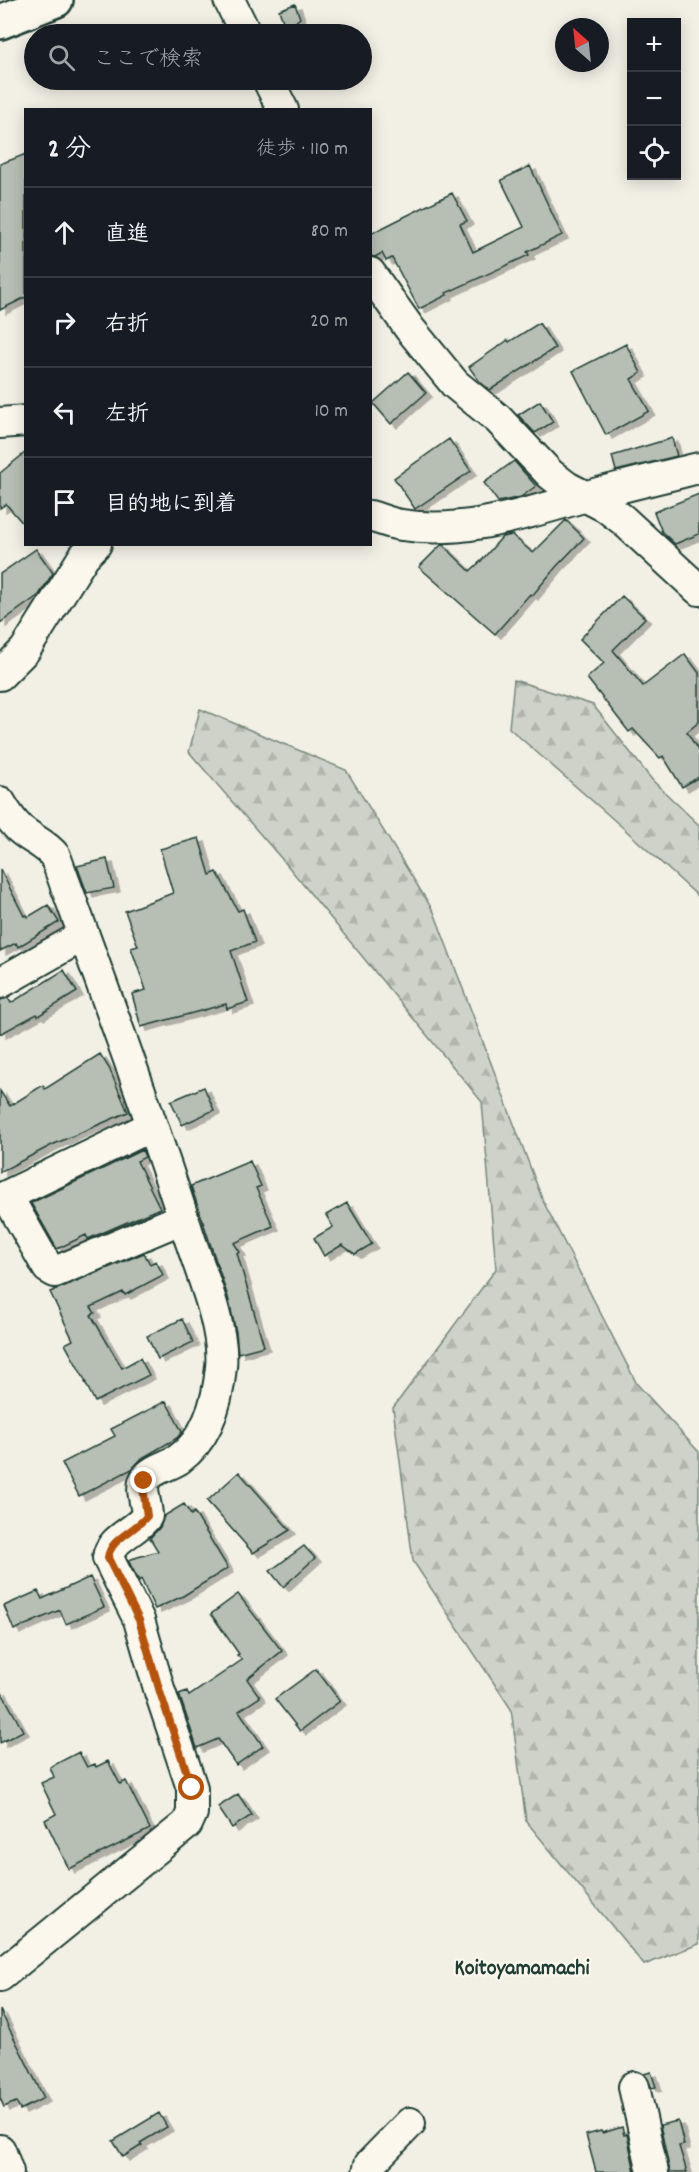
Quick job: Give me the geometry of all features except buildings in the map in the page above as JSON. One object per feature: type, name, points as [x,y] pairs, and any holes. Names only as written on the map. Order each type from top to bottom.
[{"type":"main road","points":[[0,22],[45,2]]},
{"type":"street","points":[[229,0],[241,24]]},
{"type":"street","points":[[273,90],[282,108]]},
{"type":"street","points":[[372,276],[410,329],[455,384],[498,419],[550,474],[567,487],[606,507],[623,520],[699,590]]},
{"type":"street","points":[[0,423],[24,421]]},
{"type":"street","points":[[372,517],[400,525],[433,528],[490,522],[542,511],[587,496],[699,468]]},
{"type":"street","points":[[0,675],[25,651],[84,556],[94,546]]},
{"type":"street","points":[[0,802],[9,817],[21,830],[55,856],[183,1218],[218,1329],[222,1365],[217,1398],[207,1425],[194,1447],[178,1460],[148,1475],[143,1488],[147,1516],[114,1543],[108,1551],[108,1558],[139,1620],[192,1788],[192,1813],[187,1824],[0,1976]]},
{"type":"street","points":[[0,983],[84,935]]},
{"type":"street","points":[[152,1126],[4,1197],[48,1268],[55,1272],[183,1218]]},
{"type":"street","points":[[634,2087],[653,2172]]},
{"type":"street","points":[[368,2172],[370,2164],[411,2123]]},
{"type":"street","points":[[0,2150],[8,2172]]},
{"type":"green space","points":[[514,680],[593,705],[653,781],[699,825],[699,897],[509,728]]},
{"type":"green space","points":[[200,709],[346,770],[434,912],[543,1201],[637,1384],[699,1452],[699,1944],[644,1965],[526,1821],[511,1709],[413,1561],[393,1408],[496,1269],[482,1102],[287,865],[189,752]]},
{"type":"district","name":"Koitoyamamachi","points":[[522,1966]]},
{"type":"route","points":[[144,1481],[147,1516],[114,1543],[108,1551],[108,1558],[139,1620],[192,1788]]}]
